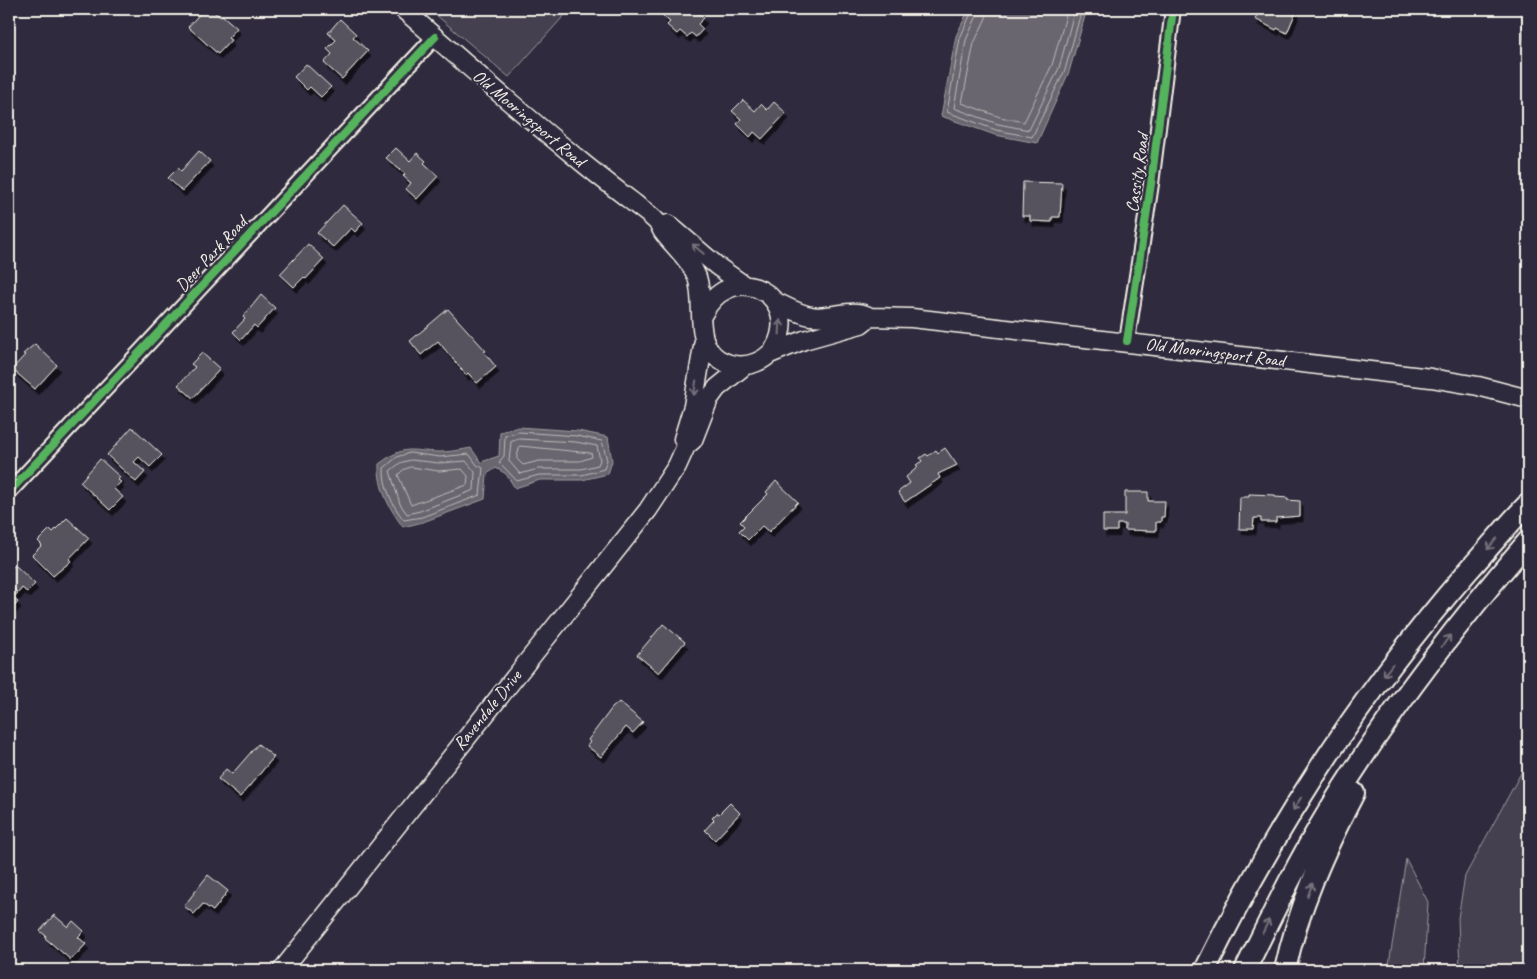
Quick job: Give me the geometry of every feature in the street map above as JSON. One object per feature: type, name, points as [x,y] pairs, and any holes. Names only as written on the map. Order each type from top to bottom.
[{"type":"highway","points":[[1192,970],[1328,754],[1385,673],[1447,595],[1526,506]]},
{"type":"highway","points":[[1245,970],[1282,895],[1328,813],[1388,720],[1462,620],[1528,541]]},
{"type":"highway","points":[[1285,970],[1307,899],[1338,824],[1430,662]]},
{"type":"highway","points":[[1205,970],[1272,842]]},
{"type":"main road","name":"Old Mooringsport Road","points":[[403,9],[514,106],[658,223],[692,266],[697,278],[702,314],[701,327],[704,340]]},
{"type":"main road","name":"Old Mooringsport Road","points":[[658,223],[668,224],[717,266],[744,285],[761,290],[774,301],[810,316],[827,317],[863,313],[870,317],[912,318],[1128,341],[1431,378],[1478,386],[1528,399]]},
{"type":"main road","points":[[702,314],[718,292],[731,286],[744,285]]},
{"type":"main road","points":[[770,354],[777,344],[781,328],[779,311],[774,301]]},
{"type":"main road","name":"Old Mooringsport Road","points":[[744,366],[756,363],[770,354],[804,340],[860,324],[870,317]]},
{"type":"main road","points":[[704,340],[710,351],[720,360],[731,365],[744,366]]},
{"type":"main road","name":"Ravendale Drive","points":[[686,446],[682,437],[693,406],[704,340]]},
{"type":"main road","name":"Ravendale Drive","points":[[282,970],[648,510],[677,466],[686,446],[693,440],[708,399],[717,388],[744,366]]},
{"type":"street","name":"Cassity Road","points":[[1128,341],[1151,184],[1173,9]]},
{"type":"street","name":"Deer Park Road","points":[[9,492],[435,37]]},
{"type":"shaded area","points":[[429,9],[570,9],[509,77]]},
{"type":"shaded area","points":[[1528,760],[1528,970],[1460,970],[1458,918],[1465,876]]},
{"type":"shaded area","points":[[1406,859],[1428,902],[1424,970],[1388,970]]},
{"type":"water","points":[[969,9],[1087,9],[1069,72],[1037,143],[995,135],[941,116],[956,36]]},
{"type":"water","points":[[1521,9],[1528,9],[1528,87]]},
{"type":"water","points":[[1528,260],[1528,350],[1523,347]]},
{"type":"water","points":[[518,427],[578,431],[608,437],[612,461],[608,474],[582,480],[540,480],[515,488],[506,474],[496,468],[487,474],[485,499],[423,522],[403,527],[385,497],[380,481],[379,464],[402,451],[443,452],[471,448],[481,462],[499,456],[500,432]]},
{"type":"building","points":[[204,9],[211,9],[220,17],[222,15],[237,28],[228,38],[231,40],[218,54],[188,27]]},
{"type":"building","points":[[669,9],[693,9],[704,18],[698,24],[703,29],[696,37],[691,33],[687,37],[680,31],[677,34],[667,25],[670,22],[663,16]]},
{"type":"building","points":[[1260,9],[1297,9],[1287,33],[1277,28],[1276,30],[1255,19]]},
{"type":"building","points":[[340,19],[356,34],[353,37],[368,51],[342,79],[324,63],[332,54],[327,49],[336,40],[328,33]]},
{"type":"building","points":[[306,64],[331,87],[321,97],[310,87],[307,90],[294,77]]},
{"type":"building","points":[[743,100],[755,111],[761,104],[767,110],[774,102],[786,113],[762,139],[754,132],[750,137],[737,124],[741,119],[732,111]]},
{"type":"building","points":[[396,148],[410,161],[417,153],[426,161],[424,163],[438,176],[417,199],[406,189],[411,183],[403,176],[405,174],[386,158]]},
{"type":"building","points":[[199,151],[210,161],[182,191],[168,178],[178,168],[181,171]]},
{"type":"building","points":[[1023,182],[1062,183],[1060,217],[1052,217],[1052,222],[1030,221],[1030,216],[1022,216]]},
{"type":"building","points":[[343,205],[363,223],[355,232],[351,228],[333,247],[317,233]]},
{"type":"building","points":[[308,244],[324,259],[306,279],[304,277],[294,287],[280,274]]},
{"type":"building","points":[[261,295],[275,308],[257,328],[254,325],[241,340],[233,332],[245,319],[243,317]]},
{"type":"building","points":[[448,309],[486,351],[484,352],[496,367],[477,383],[468,373],[466,375],[438,341],[421,355],[410,341]]},
{"type":"building","points":[[35,344],[57,365],[35,389],[12,369],[25,355],[23,354]]},
{"type":"building","points":[[202,353],[220,369],[193,398],[178,385],[195,367],[191,364]]},
{"type":"building","points":[[132,427],[162,455],[150,467],[139,457],[134,462],[145,472],[136,482],[107,455]]},
{"type":"building","points":[[945,448],[957,465],[938,474],[940,478],[905,502],[898,492],[910,483],[906,477],[918,467],[916,465],[922,461],[920,458],[926,454],[928,456],[936,450],[938,453]]},
{"type":"building","points":[[100,459],[120,477],[118,480],[121,482],[114,489],[123,497],[110,510],[80,482]]},
{"type":"building","points":[[776,481],[798,502],[769,532],[762,526],[748,540],[739,531],[744,526],[740,522],[768,494],[766,492]]},
{"type":"building","points":[[1125,492],[1148,492],[1148,501],[1165,501],[1164,517],[1161,517],[1161,522],[1156,522],[1156,531],[1125,530],[1125,524],[1117,524],[1117,531],[1103,531],[1103,515],[1125,515]]},
{"type":"building","points":[[1249,494],[1275,495],[1275,497],[1288,498],[1287,500],[1300,501],[1300,516],[1276,518],[1276,522],[1261,522],[1261,518],[1254,518],[1253,529],[1239,529],[1240,497],[1249,497]]},
{"type":"building","points":[[67,518],[89,538],[69,559],[71,561],[53,576],[32,555],[42,545],[38,541],[50,529],[53,532]]},
{"type":"building","points":[[15,565],[35,584],[27,592],[22,588],[18,593],[9,584],[9,571]]},
{"type":"building","points":[[9,584],[18,593],[13,597],[18,602],[11,610]]},
{"type":"building","points":[[663,624],[685,642],[659,673],[637,655]]},
{"type":"building","points":[[619,702],[643,722],[633,733],[626,727],[601,757],[587,746],[590,742],[588,740],[612,708]]},
{"type":"building","points":[[258,744],[274,757],[240,797],[218,779],[226,769],[232,774]]},
{"type":"building","points":[[730,803],[740,813],[715,840],[705,830],[714,820],[712,818]]},
{"type":"building","points":[[208,875],[228,891],[213,911],[203,904],[194,914],[184,906]]},
{"type":"building","points":[[54,915],[68,927],[73,921],[84,931],[78,937],[86,944],[71,960],[45,938],[46,936],[40,931]]},
{"type":"building","points":[[124,963],[134,970],[118,970]]},
{"type":"cycle path","points":[[1127,341],[1151,184],[1173,9]]},
{"type":"cycle path","points":[[9,492],[435,37]]}]
